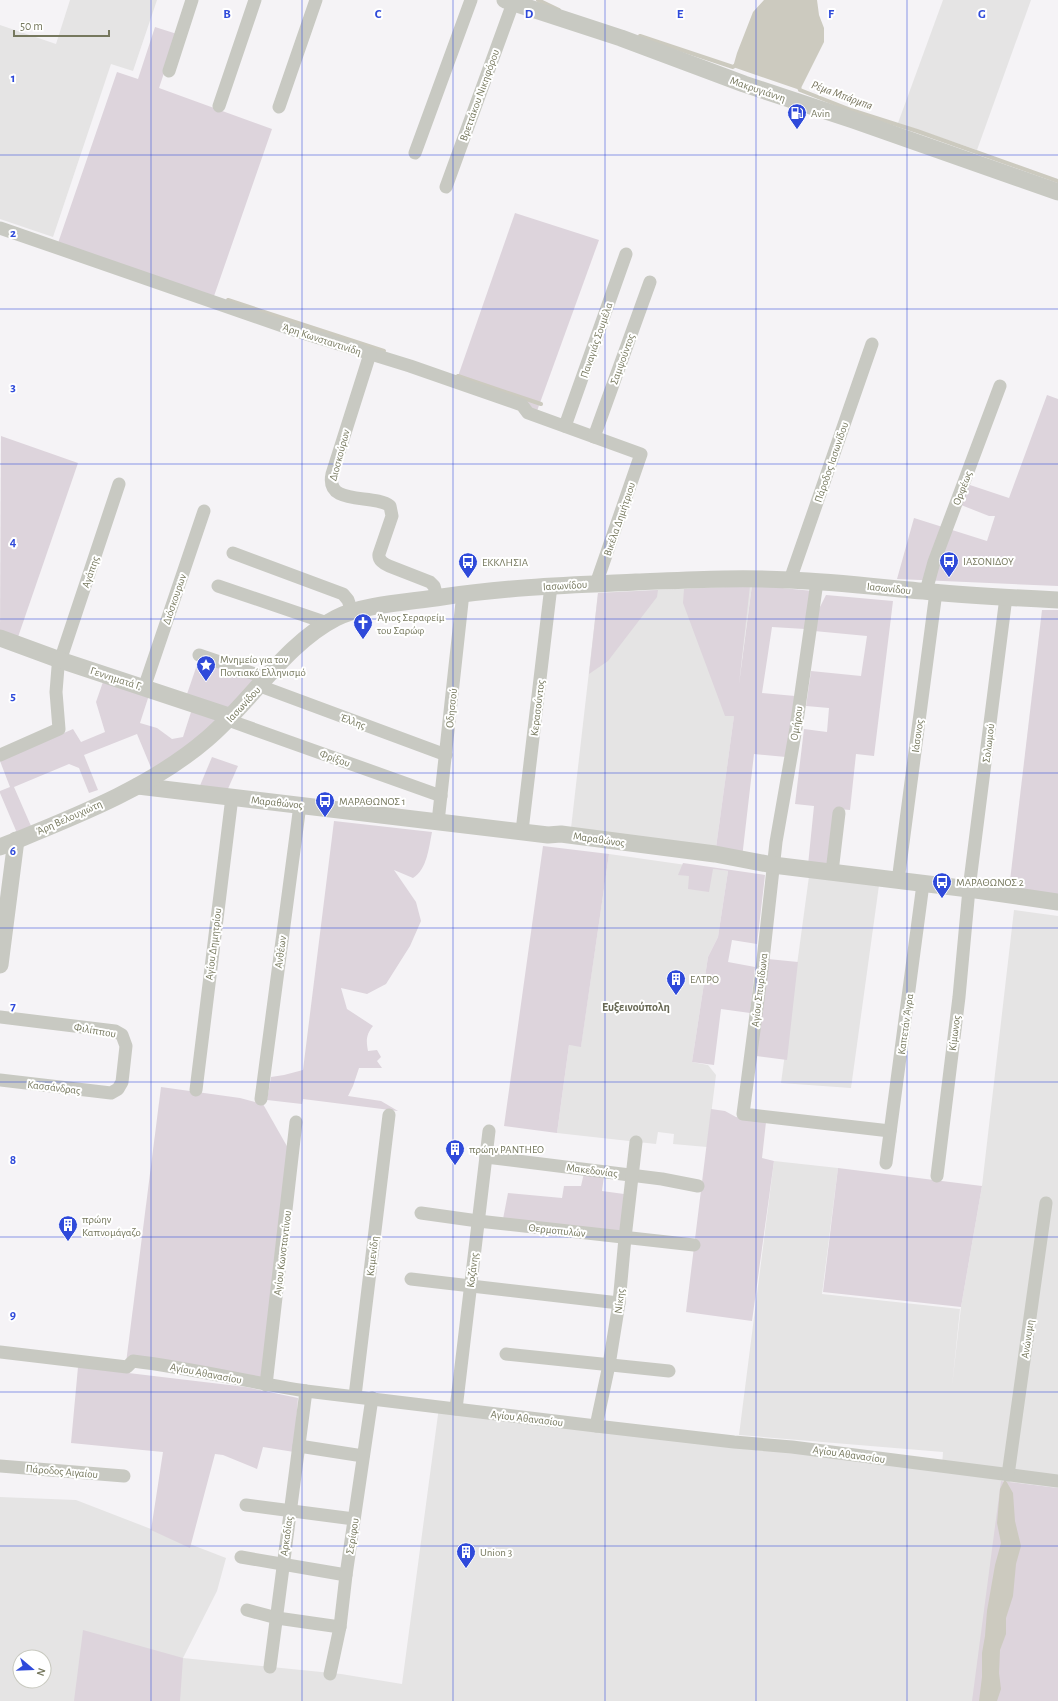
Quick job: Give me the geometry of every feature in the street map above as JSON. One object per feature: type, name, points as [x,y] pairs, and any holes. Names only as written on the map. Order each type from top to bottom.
[{"type":"street","points":[[169,71],[192,0]]},
{"type":"street","points":[[219,106],[255,0]]},
{"type":"street","points":[[279,107],[316,0]]},
{"type":"street","points":[[415,153],[471,0]]},
{"type":"street","name":"Βρεττάκου Νικηφόρου","points":[[446,187],[509,1]]},
{"type":"street","name":"Μακρυγιάννη","points":[[509,1],[621,38],[744,84],[861,122],[1058,192]]},
{"type":"street","name":"Άρη Κωνσταντινίδη","points":[[0,228],[300,332],[522,405],[528,412],[641,454]]},
{"type":"street","name":"Παναγιάς Σουμέλα","points":[[565,426],[626,254]]},
{"type":"street","name":"Σαμψούντος","points":[[594,437],[650,282]]},
{"type":"street","name":"Πάροδος Ιασωνίδου","points":[[790,580],[872,344]]},
{"type":"street","name":"Διοσκούρων","points":[[370,354],[332,474],[331,485],[333,490],[337,492],[364,500],[381,502],[390,506],[392,516],[379,554],[380,559],[384,564],[430,582],[434,586],[436,598]]},
{"type":"street","name":"Ορφέως","points":[[931,592],[934,562],[1000,386]]},
{"type":"street","name":"Βικέλα Δημήτριου","points":[[596,584],[641,454]]},
{"type":"street","name":"Αγάπης","points":[[0,755],[59,729],[56,683],[60,660],[119,484]]},
{"type":"street","name":"Διόσκουρων","points":[[144,688],[204,511]]},
{"type":"street","points":[[233,553],[343,594],[348,600],[352,612]]},
{"type":"street","name":"Ιασωνίδου","points":[[138,786],[175,764],[210,737],[230,718],[302,641],[327,623],[352,612],[463,593],[551,586],[753,579],[790,580],[931,592],[1058,600]]},
{"type":"street","name":"Ομήρου","points":[[773,865],[796,728],[817,582]]},
{"type":"street","points":[[218,586],[327,623]]},
{"type":"street","name":"Κερασούντος","points":[[522,831],[551,586]]},
{"type":"street","name":"Ιάσονος","points":[[898,880],[931,592]]},
{"type":"street","name":"Οδησσού","points":[[438,822],[463,593]]},
{"type":"street","name":"Σολωμού","points":[[969,889],[1006,597]]},
{"type":"street","name":"Γεννηματά Γ.","points":[[0,638],[230,718]]},
{"type":"street","name":"Έλλης","points":[[199,655],[446,755]]},
{"type":"street","name":"Φρίξου","points":[[230,718],[441,796]]},
{"type":"street","points":[[175,764],[170,774],[172,782],[181,792]]},
{"type":"street","name":"Μαραθώνος","points":[[138,786],[548,835],[561,834],[715,854],[773,865],[969,889],[1058,902]]},
{"type":"street","name":"Άρη Βελουχιώτη","points":[[0,847],[42,830],[138,786]]},
{"type":"street","name":"Αγίου Δημητρίου","points":[[196,1090],[232,797]]},
{"type":"street","name":"Ανθέων","points":[[260,1100],[300,805]]},
{"type":"street","points":[[832,872],[839,813]]},
{"type":"street","points":[[0,965],[16,840]]},
{"type":"street","name":"Αγίου Σπυρίδωνα","points":[[773,865],[761,976],[743,1114],[890,1131]]},
{"type":"street","points":[[0,866],[6,872],[11,883]]},
{"type":"street","name":"Καπετάν Άγρα","points":[[886,1163],[923,884]]},
{"type":"street","name":"Κίμωνος","points":[[937,1176],[959,997],[969,889]]},
{"type":"street","name":"Φιλίππου","points":[[0,1017],[114,1031],[122,1035],[126,1046],[122,1082],[118,1089],[108,1094]]},
{"type":"street","name":"Κασσάνδρας","points":[[0,1080],[108,1094]]},
{"type":"street","name":"Καμενίδη","points":[[355,1396],[389,1115]]},
{"type":"street","name":"Αγίου Κωνσταντίνου","points":[[266,1385],[296,1122]]},
{"type":"street","name":"Κοζάνης","points":[[456,1409],[489,1131]]},
{"type":"street","name":"Νίκης","points":[[596,1426],[609,1365],[619,1303],[636,1142]]},
{"type":"street","name":"Μακεδονίας","points":[[486,1157],[662,1179],[698,1186]]},
{"type":"street","name":"Ανώνυμη","points":[[1008,1476],[1046,1203]]},
{"type":"street","name":"Θερμοπυλών","points":[[421,1213],[478,1221],[694,1245]]},
{"type":"street","points":[[411,1279],[619,1303]]},
{"type":"street","name":"Αγίου Αθανασίου","points":[[0,1352],[127,1367],[133,1361],[167,1365],[266,1385],[306,1391],[734,1442],[792,1447],[1008,1476],[1058,1481]]},
{"type":"street","points":[[506,1354],[669,1371]]},
{"type":"street","name":"Αρκαδίας","points":[[270,1667],[277,1618],[282,1565],[306,1391]]},
{"type":"street","name":"Σερίφου","points":[[330,1674],[340,1627],[346,1575],[372,1398]]},
{"type":"street","points":[[299,1446],[363,1456]]},
{"type":"street","name":"Πάροδος Αιγαίου","points":[[0,1466],[124,1476]]},
{"type":"street","points":[[246,1505],[354,1519]]},
{"type":"street","points":[[241,1557],[346,1575]]},
{"type":"street","points":[[247,1610],[277,1618],[340,1627]]},
{"type":"shaded area","points":[[70,0],[157,0],[133,71],[111,64],[53,237],[0,219],[0,25],[56,44]]},
{"type":"shaded area","points":[[764,0],[817,0],[819,15],[824,28],[824,42],[800,90],[733,67],[753,12]]},
{"type":"shaded area","points":[[943,0],[1031,0],[977,150],[898,123]]},
{"type":"shaded area","points":[[155,27],[177,34],[159,88],[272,129],[213,299],[58,243],[117,72],[138,79]]},
{"type":"shaded area","points":[[515,213],[599,240],[537,411],[456,382]]},
{"type":"shaded area","points":[[1047,395],[1058,399],[1058,586],[897,579],[914,518],[987,541],[995,516],[989,516],[956,503],[964,483],[1009,498]]},
{"type":"shaded area","points":[[1,436],[78,463],[18,637],[0,631]]},
{"type":"shaded area","points":[[752,585],[715,855],[570,837],[598,593]]},
{"type":"shaded area","points":[[752,585],[813,591],[805,629],[772,627],[762,693],[795,696],[786,757],[754,754],[742,858],[715,855],[734,716],[725,716],[683,603],[684,589],[750,586],[739,684]]},
{"type":"shaded area","points":[[658,590],[657,597],[608,661],[589,674],[598,593]]},
{"type":"shaded area","points":[[826,595],[893,601],[874,756],[856,754],[850,810],[838,809],[829,868],[808,865],[814,806],[795,804],[804,729],[827,732],[829,708],[806,706],[811,671],[861,676],[867,636],[814,631],[816,615]]},
{"type":"shaded area","points":[[1042,610],[1058,610],[1058,895],[1009,889]]},
{"type":"shaded area","points":[[199,659],[256,679],[227,712],[186,697]]},
{"type":"shaded area","points":[[104,679],[149,695],[140,723],[157,728],[172,739],[183,737],[192,709],[220,719],[189,745],[152,770],[137,734],[84,755],[98,790],[89,793],[79,768],[69,764],[14,787],[31,826],[17,833],[0,793],[0,791],[10,787],[0,761],[73,729],[81,742],[105,732],[96,702]]},
{"type":"shaded area","points":[[212,757],[238,766],[227,791],[199,788]]},
{"type":"shaded area","points":[[334,821],[432,832],[427,858],[418,874],[413,878],[394,870],[416,902],[421,921],[410,946],[386,984],[367,994],[341,988],[347,1009],[373,1026],[367,1038],[368,1051],[377,1050],[381,1057],[377,1061],[382,1068],[359,1068],[348,1096],[381,1101],[398,1111],[303,1099],[302,1104],[267,1100],[271,1077],[303,1070]]},
{"type":"shaded area","points":[[543,846],[609,854],[581,1047],[569,1045],[557,1133],[504,1126]]},
{"type":"shaded area","points":[[609,854],[728,871],[718,937],[708,957],[692,1062],[708,1065],[716,1075],[707,1147],[673,1144],[674,1134],[658,1132],[656,1144],[557,1133],[569,1045],[581,1046]]},
{"type":"shaded area","points":[[683,863],[765,875],[757,944],[732,940],[728,962],[755,967],[750,1013],[721,1009],[714,1065],[692,1062],[708,957],[718,937],[728,871],[713,869],[709,892],[688,889],[689,876],[678,875]]},
{"type":"shaded area","points":[[810,869],[880,878],[851,1088],[781,1083]]},
{"type":"shaded area","points":[[1014,910],[1058,916],[1058,1488],[1002,1481],[976,1701],[0,1701],[0,1497],[76,1500],[226,1558],[217,1591],[183,1658],[341,1674],[402,1684],[439,1407],[942,1466],[943,1452],[739,1435],[774,1161],[838,1168],[822,1294],[960,1309],[952,1386],[961,1307],[982,1186]]},
{"type":"shaded area","points":[[768,959],[798,962],[787,1060],[756,1056]]},
{"type":"shaded area","points":[[161,1087],[240,1098],[263,1104],[288,1148],[262,1379],[126,1363]]},
{"type":"shaded area","points":[[711,1109],[725,1111],[736,1117],[766,1122],[762,1158],[774,1161],[752,1321],[686,1312]]},
{"type":"shaded area","points":[[838,1168],[982,1186],[961,1307],[823,1292]]},
{"type":"shaded area","points":[[584,1173],[604,1176],[602,1191],[624,1194],[622,1231],[503,1219],[508,1193],[562,1198],[564,1186],[581,1186]]},
{"type":"shaded area","points":[[78,1367],[246,1387],[298,1398],[294,1452],[263,1447],[257,1469],[223,1455],[215,1454],[190,1548],[151,1530],[163,1452],[71,1443]]},
{"type":"shaded area","points":[[1005,1479],[1013,1493],[1015,1521],[1021,1546],[1016,1564],[1013,1596],[1006,1618],[1006,1634],[1000,1650],[999,1673],[1001,1689],[997,1701],[979,1701],[982,1677],[982,1653],[987,1611],[995,1565],[1001,1543],[997,1523],[1000,1489]]},
{"type":"shaded area","points":[[1001,1481],[1058,1488],[1058,1701],[972,1701]]},
{"type":"shaded area","points":[[83,1630],[183,1658],[180,1701],[74,1701]]},
{"type":"waterway","name":"Ρέμα Μπάρμπα","points":[[538,0],[559,10]]},
{"type":"waterway","name":"Ρέμα Μπάρμπα","points":[[640,36],[733,67],[737,64]]},
{"type":"waterway","name":"Ρέμα Μπάρμπα","points":[[799,87],[800,90],[851,110],[917,131],[1058,181]]},
{"type":"waterway","points":[[228,300],[384,351]]},
{"type":"waterway","points":[[458,376],[541,404]]},
{"type":"place","name":"Avin","points":[[797,130]]},
{"type":"place","name":"ΙΑΣΟΝΙΔΟΥ","points":[[949,578]]},
{"type":"place","name":"ΕΚΚΛΗΣΙΑ","points":[[468,579]]},
{"type":"place","name":"Άγιος Σεραφείμ του Σαρώφ","points":[[363,640]]},
{"type":"place","name":"Μνημείο για τον Ποντιακό Ελληνισμό","points":[[206,682]]},
{"type":"place","name":"ΜΑΡΑΘΩΝΟΣ 1","points":[[325,818]]},
{"type":"place","name":"ΜΑΡΑΘΩΝΟΣ 2","points":[[942,899]]},
{"type":"place","name":"ΕΛΤΡΟ","points":[[676,996]]},
{"type":"place","name":"πρώην PANTHEO","points":[[455,1166]]},
{"type":"place","name":"πρώην Καπνομάγαζο","points":[[68,1242]]},
{"type":"place","name":"Union 3","points":[[466,1569]]},
{"type":"district","name":"Ευξεινούπολη","points":[[636,1007]]}]
